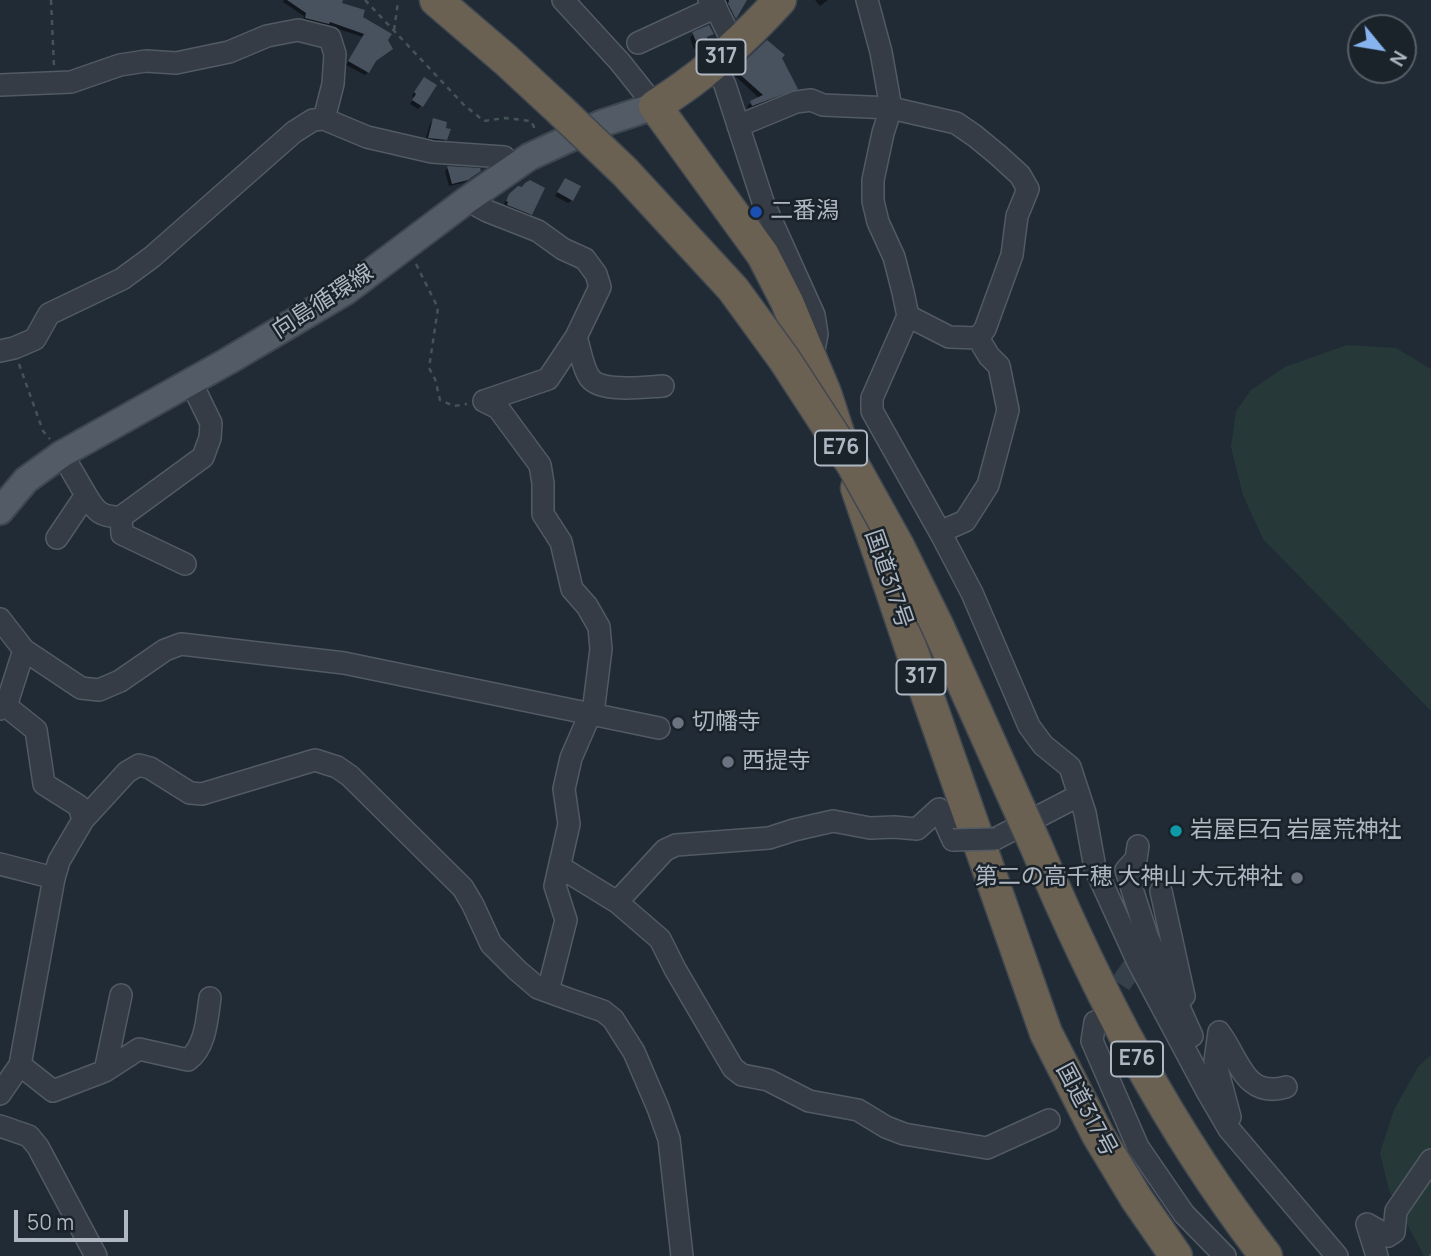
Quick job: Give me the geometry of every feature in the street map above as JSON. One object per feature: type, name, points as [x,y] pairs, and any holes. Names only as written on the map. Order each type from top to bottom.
[{"type":"highway","name":"317","points":[[655,106],[680,91],[724,55],[755,28],[780,0]]},
{"type":"highway","name":"E76","points":[[445,6],[625,172],[733,289],[791,370],[852,466],[898,546],[937,625],[1094,978],[1124,1035],[1159,1099],[1213,1182],[1266,1256]]},
{"type":"highway","name":"国道317号","points":[[655,106],[763,255],[787,302],[825,393],[917,666],[1046,1033],[1098,1136],[1175,1256]]},
{"type":"main road","name":"向島循環線","points":[[0,511],[26,480],[62,454],[346,291],[529,157],[603,123],[655,106]]},
{"type":"street","points":[[563,0],[620,62],[655,106]]},
{"type":"street","points":[[867,0],[881,52],[891,108],[873,180],[873,201],[878,222],[894,257],[908,316],[872,398],[872,411],[972,593],[1029,726],[1043,745],[1070,767],[1085,813],[1095,868],[1137,960],[1188,1043]]},
{"type":"street","points":[[408,1],[559,109]]},
{"type":"street","points":[[638,43],[713,4],[724,55],[725,85],[738,126],[763,202],[814,315],[817,334],[812,362]]},
{"type":"street","points":[[0,85],[71,82],[120,65],[146,61],[176,63],[229,52],[267,36],[298,30],[330,38],[335,54],[333,84],[324,119]]},
{"type":"street","points":[[738,126],[796,102],[811,100],[823,105],[891,108],[957,123],[998,155],[1020,175],[1028,189],[1017,216],[1012,255],[985,329],[978,338]]},
{"type":"street","points":[[7,350],[35,339],[49,314],[122,279],[152,257],[294,132],[313,120],[324,119],[367,137],[432,152],[504,157],[513,168]]},
{"type":"street","points":[[467,200],[538,232],[563,249],[585,259],[596,274],[600,287],[576,337],[548,379],[484,401]]},
{"type":"street","points":[[908,316],[948,337],[978,338]]},
{"type":"street","points":[[576,337],[589,378],[599,385],[615,388],[663,386]]},
{"type":"street","points":[[940,532],[965,521],[988,485],[1008,410],[999,366],[978,338]]},
{"type":"street","points":[[62,454],[93,507],[107,517],[121,517],[203,457],[210,438],[211,423],[191,382]]},
{"type":"street","points":[[484,401],[498,408],[540,465],[543,483],[542,514],[561,542],[572,589],[587,606],[599,627],[601,649],[594,705],[571,758],[564,789],[569,824],[555,886],[566,920],[548,991]]},
{"type":"street","points":[[57,538],[86,495]]},
{"type":"street","points":[[121,517],[122,534],[186,564]]},
{"type":"street","points":[[0,618],[24,650],[81,688],[99,690],[120,681],[165,650],[181,644],[344,663],[659,728]]},
{"type":"street","points":[[24,650],[3,707],[36,730],[44,784],[79,806],[83,820]]},
{"type":"street","points":[[0,1094],[20,1065],[59,861],[83,820],[127,772],[139,765],[150,768],[190,793],[202,794],[315,760],[337,767],[350,776],[463,888],[491,944],[538,988],[603,1010],[613,1019],[634,1052],[669,1139],[682,1256]]},
{"type":"street","points":[[617,902],[665,850],[676,845],[769,838],[833,821],[870,828],[917,829],[939,809],[953,840],[995,839],[1078,796]]},
{"type":"street","points":[[1139,846],[1136,859],[1126,870],[1147,936],[1208,1093],[1229,1129],[1337,1256]]},
{"type":"street","points":[[0,864],[54,878]]},
{"type":"street","points":[[560,867],[617,902],[660,939],[733,1068],[742,1075],[768,1080],[809,1101],[858,1110],[886,1127],[904,1134],[987,1148],[1049,1121]]},
{"type":"street","points":[[1161,891],[1188,1043]]},
{"type":"street","points":[[105,1071],[121,995]]},
{"type":"street","points":[[20,1065],[53,1091],[105,1071],[139,1049],[188,1060],[196,1054],[206,1024],[210,998]]},
{"type":"street","points":[[1095,1022],[1092,1041],[1138,1147],[1184,1214],[1225,1256]]},
{"type":"street","points":[[1229,1129],[1230,1117],[1215,1061],[1219,1032],[1227,1041],[1243,1073],[1255,1085],[1273,1091],[1286,1087]]},
{"type":"street","points":[[0,1126],[29,1136],[38,1147],[96,1256]]},
{"type":"street","points":[[1377,1256],[1367,1224],[1388,1236],[1394,1232],[1396,1211],[1431,1160]]},
{"type":"path","points":[[51,0],[54,83]]},
{"type":"path","points":[[365,0],[464,105],[484,121],[505,118],[531,121],[545,150]]},
{"type":"path","points":[[394,31],[408,1]]},
{"type":"path","points":[[416,264],[438,309],[429,368],[440,400],[454,406],[484,401]]},
{"type":"path","points":[[7,350],[43,431],[62,454]]},
{"type":"green space","points":[[1347,345],[1396,348],[1431,369],[1431,711],[1263,539],[1243,495],[1231,447],[1236,411],[1251,390],[1285,367]]},
{"type":"green space","points":[[1431,1055],[1431,1256],[1424,1256],[1389,1190],[1380,1153],[1394,1110],[1418,1067]]},
{"type":"building","points":[[287,0],[343,0],[342,3],[365,10],[363,17],[392,34],[388,40],[393,49],[376,61],[369,73],[348,61],[364,34],[330,22],[329,24],[305,18],[306,13]]},
{"type":"building","points":[[729,0],[747,0],[736,19],[728,4]]},
{"type":"building","points":[[709,25],[714,34],[707,37],[709,41],[698,46],[692,32]]},
{"type":"building","points":[[767,40],[785,55],[782,58],[798,89],[752,106],[750,101],[763,95],[735,70]]},
{"type":"building","points":[[424,77],[437,85],[423,107],[412,100]]},
{"type":"building","points":[[433,118],[447,122],[446,128],[451,129],[447,140],[428,138]]},
{"type":"building","points":[[447,166],[480,168],[481,171],[468,180],[452,184]]},
{"type":"building","points":[[565,178],[581,186],[573,201],[557,192]]},
{"type":"building","points":[[530,180],[545,188],[532,215],[507,205],[506,201],[518,186],[522,187]]},
{"type":"tunnel","points":[[1103,1010],[1137,960]]},
{"type":"place","name":"二番潟","points":[[756,212]]},
{"type":"place","name":"切幡寺","points":[[678,723]]},
{"type":"place","name":"西提寺","points":[[728,762]]},
{"type":"place","name":"岩屋巨石 岩屋荒神社","points":[[1176,831]]},
{"type":"place","name":"第二の高千穂 大神山 大元神社","points":[[1297,878]]}]
